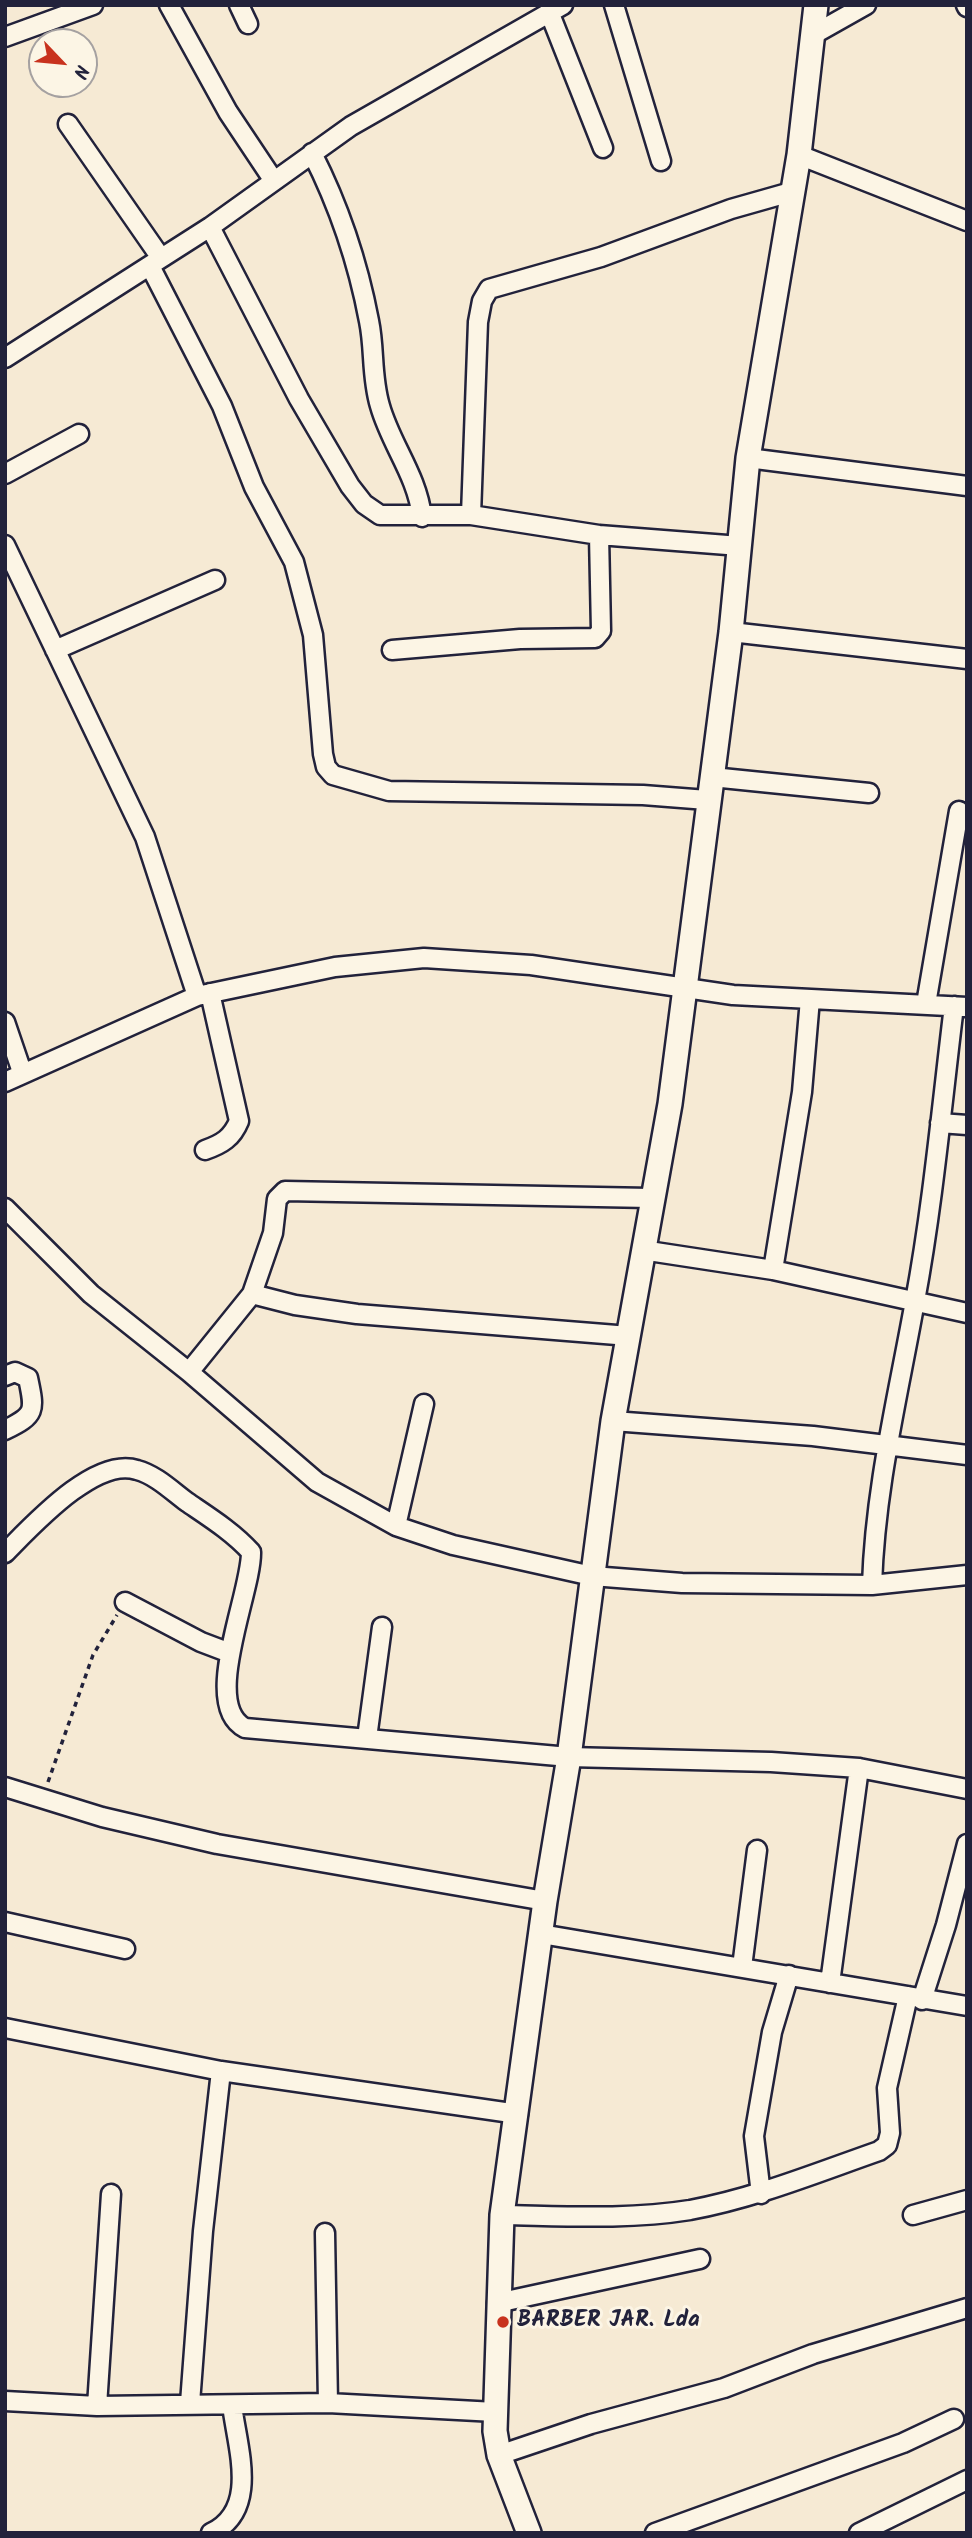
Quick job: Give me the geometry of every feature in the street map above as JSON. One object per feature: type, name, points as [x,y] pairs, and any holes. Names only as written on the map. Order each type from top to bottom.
[{"type":"street","points":[[5,37],[93,5]]},
{"type":"street","points":[[169,5],[228,112],[274,181]]},
{"type":"street","points":[[239,5],[248,24]]},
{"type":"street","points":[[614,5],[661,161]]},
{"type":"street","points":[[529,2533],[499,2455],[495,2412],[502,2215],[518,2114],[545,1901],[569,1758],[613,1421],[650,1198],[670,1104],[707,800],[731,632],[748,458],[799,155],[816,5]]},
{"type":"street","points":[[811,36],[866,5]]},
{"type":"street","points":[[5,358],[210,227],[351,125],[556,9],[603,148]]},
{"type":"street","points":[[68,124],[155,262],[222,406],[254,487],[294,562],[313,635],[323,754],[326,767],[333,775],[389,791],[707,800]]},
{"type":"street","points":[[312,153],[344,225],[370,323],[374,384],[381,411],[419,495],[422,517]]},
{"type":"street","points":[[799,155],[967,221]]},
{"type":"street","points":[[471,515],[478,323],[482,301],[489,289],[601,257],[731,209],[791,192]]},
{"type":"street","points":[[210,227],[299,398],[350,486],[364,504],[380,515],[471,515],[598,535],[740,546]]},
{"type":"street","points":[[5,474],[79,434]]},
{"type":"street","points":[[748,458],[967,486]]},
{"type":"street","points":[[391,650],[520,639],[595,638],[601,631],[598,535]]},
{"type":"street","points":[[5,545],[145,837],[203,994],[239,1121],[234,1133],[221,1144],[205,1150]]},
{"type":"street","points":[[55,650],[215,580]]},
{"type":"street","points":[[731,632],[967,659]]},
{"type":"street","points":[[712,777],[869,793]]},
{"type":"street","points":[[926,1003],[958,811]]},
{"type":"street","points":[[5,1082],[22,1072],[203,994],[335,967],[424,958],[531,965],[684,990],[960,1006],[940,1123],[915,1303],[885,1446],[873,1534],[872,1585]]},
{"type":"street","points":[[773,1270],[802,1092],[810,999]]},
{"type":"street","points":[[5,1022],[22,1072]]},
{"type":"street","points":[[940,1123],[967,1125]]},
{"type":"street","points":[[189,1372],[252,1294],[267,1258],[276,1199],[285,1191],[650,1198]]},
{"type":"street","points":[[5,1209],[91,1294],[189,1372],[317,1482],[396,1526],[453,1545],[592,1576],[682,1583],[872,1585],[967,1576]]},
{"type":"street","points":[[642,1250],[773,1270],[967,1313]]},
{"type":"street","points":[[252,1294],[295,1305],[371,1316],[629,1336]]},
{"type":"street","points":[[5,1376],[15,1372],[29,1378],[33,1402],[32,1413],[25,1420],[5,1430]]},
{"type":"street","points":[[396,1526],[424,1404]]},
{"type":"street","points":[[613,1421],[813,1436],[967,1455]]},
{"type":"street","points":[[5,1553],[54,1505],[82,1485],[114,1469],[136,1469],[155,1478],[239,1538],[251,1552],[251,1567],[230,1653],[227,1692],[229,1714],[234,1722],[257,1731],[367,1738],[569,1758],[771,1762],[859,1768],[967,1789]]},
{"type":"street","points":[[125,1602],[201,1642],[230,1653]]},
{"type":"street","points":[[367,1738],[382,1627]]},
{"type":"street","points":[[830,1983],[859,1768]]},
{"type":"street","points":[[5,1787],[102,1817],[217,1844],[545,1901]]},
{"type":"street","points":[[502,2215],[597,2217],[688,2210],[761,2194],[879,2151],[887,2145],[890,2133],[887,2088],[915,1998],[946,1925],[967,1844]]},
{"type":"street","points":[[742,1967],[757,1850]]},
{"type":"street","points":[[5,1922],[125,1949]]},
{"type":"street","points":[[541,1934],[967,2006]]},
{"type":"street","points":[[761,2194],[754,2136],[770,2045],[789,1975]]},
{"type":"street","points":[[5,2028],[220,2071],[518,2114]]},
{"type":"street","points":[[190,2403],[203,2231],[220,2071]]},
{"type":"street","points":[[97,2406],[111,2194]]},
{"type":"street","points":[[913,2215],[967,2200]]},
{"type":"street","points":[[325,2233],[328,2403]]},
{"type":"street","points":[[497,2303],[700,2259]]},
{"type":"street","points":[[499,2455],[591,2424],[724,2388],[813,2354],[967,2308]]},
{"type":"street","points":[[5,2401],[97,2406],[328,2403],[495,2412]]},
{"type":"street","points":[[211,2533],[233,2516],[241,2500],[242,2483],[232,2405]]},
{"type":"street","points":[[655,2533],[903,2443],[954,2418]]},
{"type":"street","points":[[859,2533],[967,2480]]},
{"type":"path","points":[[43,1798],[93,1655],[125,1602]]},
{"type":"place","name":"BARBER JAR. Lda","points":[[503,2322]]}]
